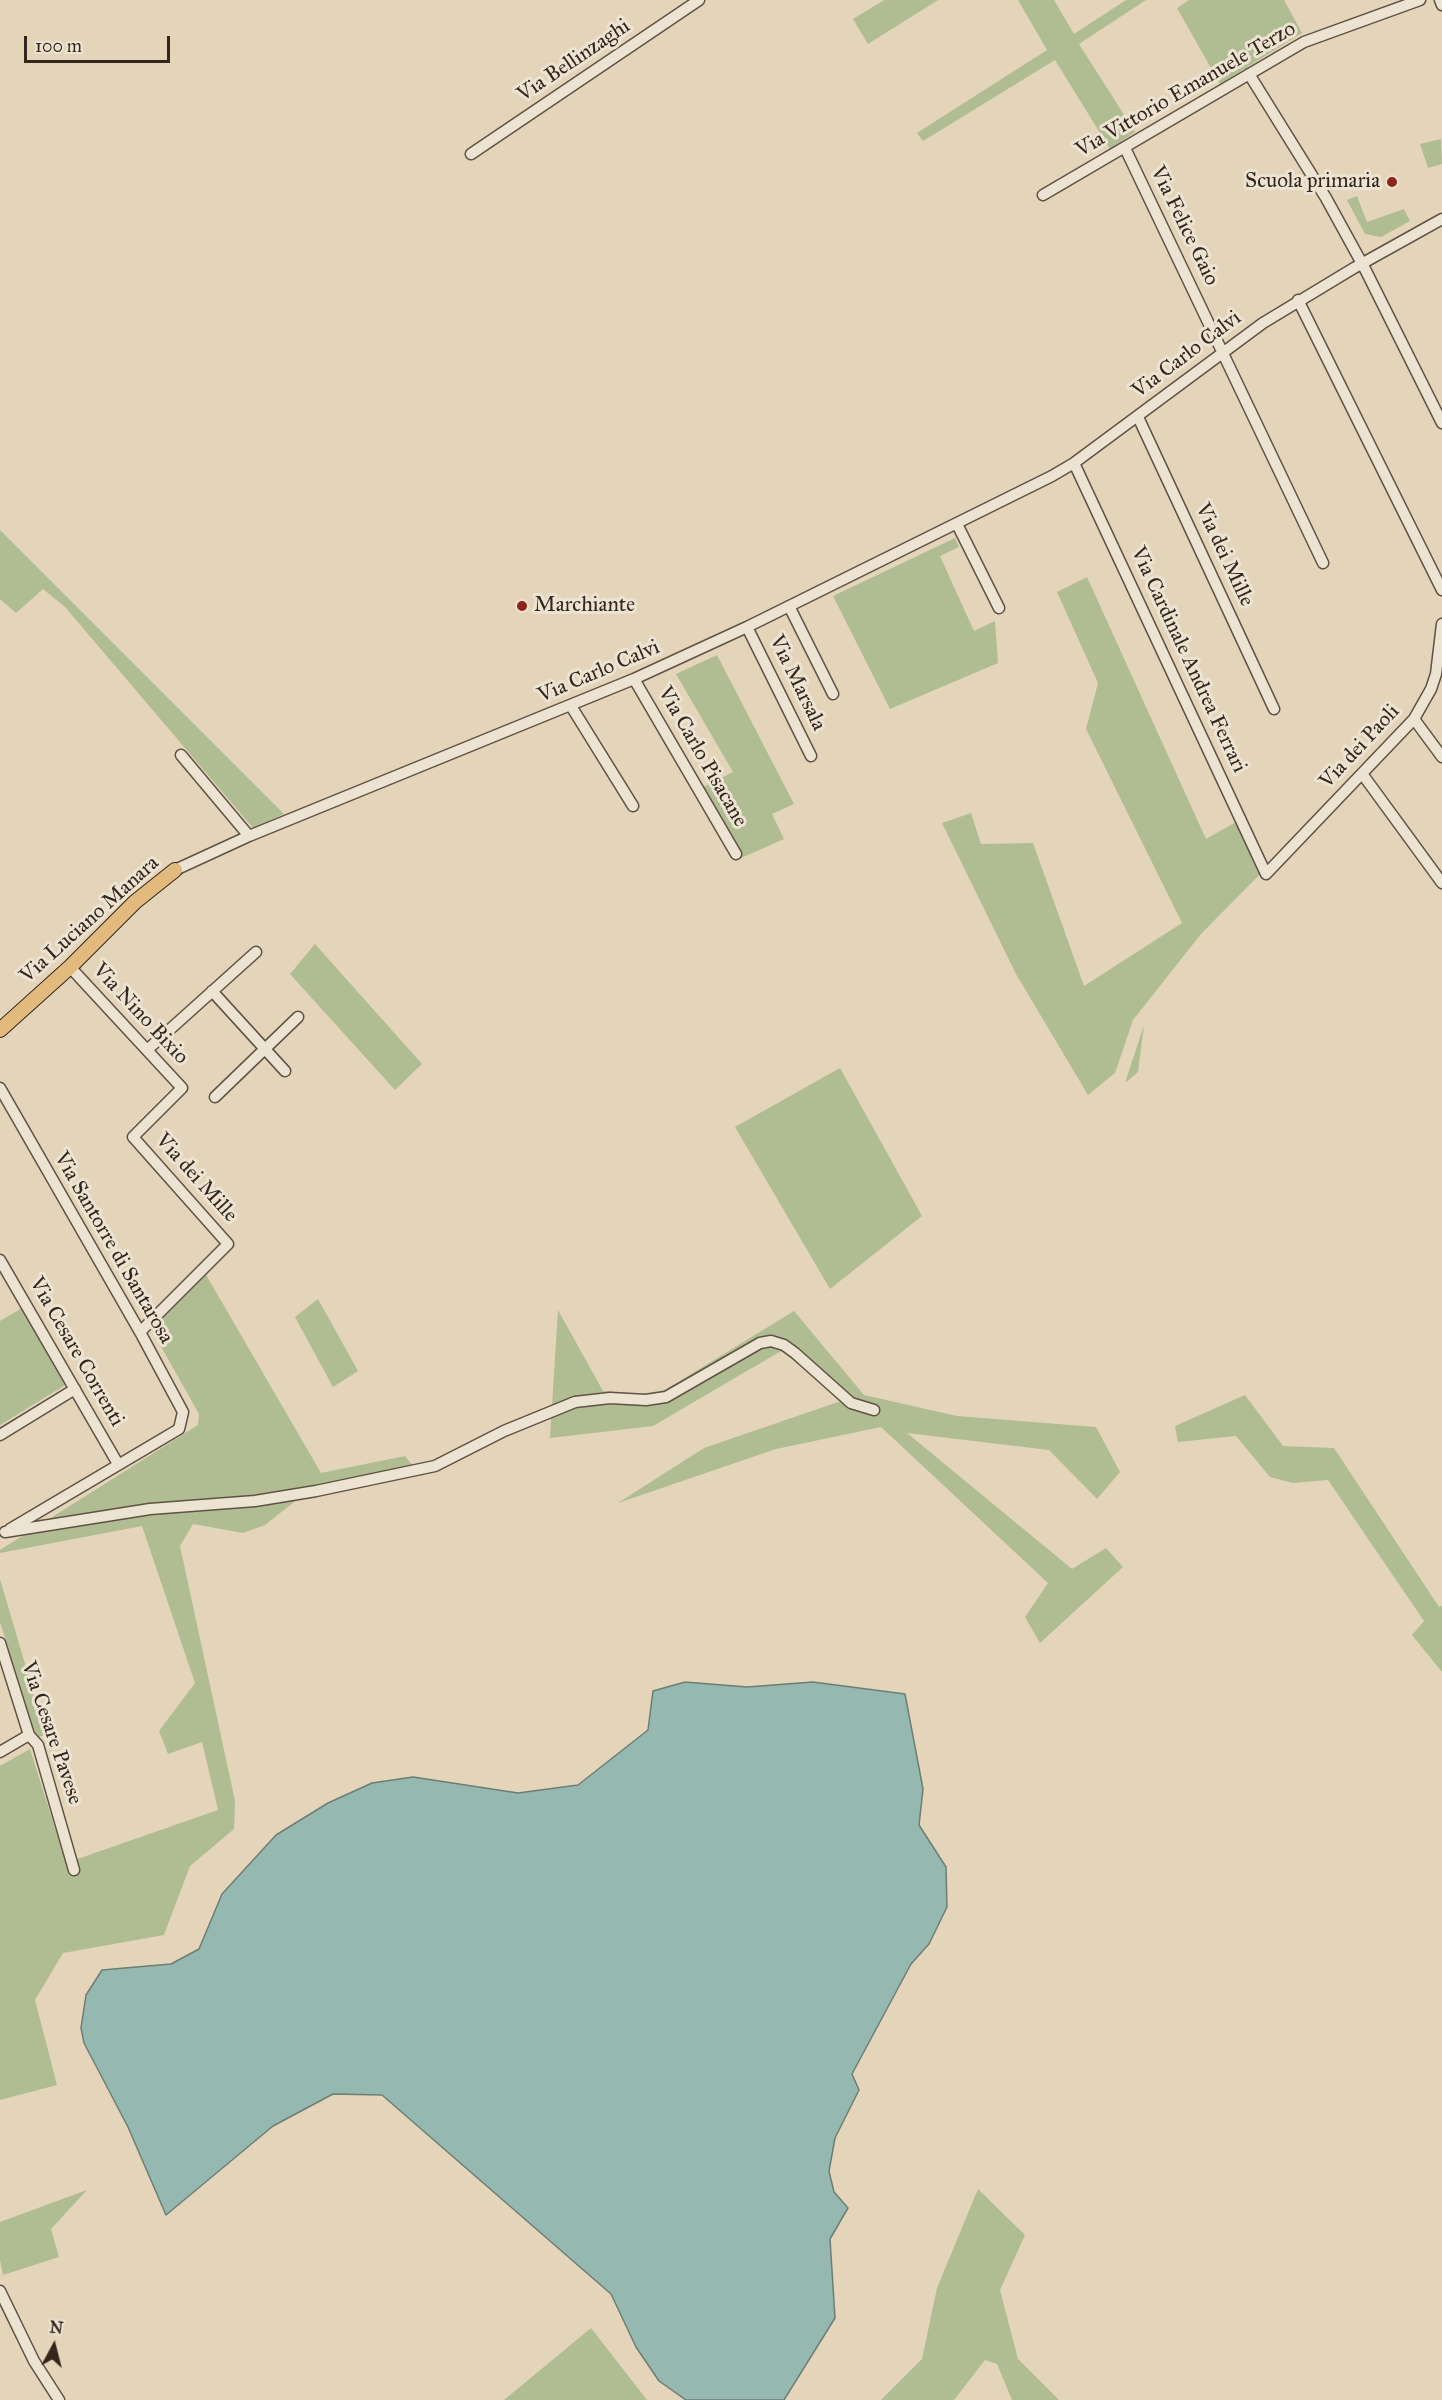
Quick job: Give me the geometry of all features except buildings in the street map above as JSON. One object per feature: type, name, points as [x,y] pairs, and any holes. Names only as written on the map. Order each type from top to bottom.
[{"type":"main road","name":"Via Luciano Manara","points":[[0,1030],[70,967],[135,902],[175,870]]},
{"type":"street","name":"Via Bellinzaghi","points":[[471,154],[699,0]]},
{"type":"street","name":"Via Vittorio Emanuele Terzo","points":[[1043,195],[1304,42],[1420,0]]},
{"type":"street","points":[[1440,0],[1442,5]]},
{"type":"street","points":[[1249,74],[1326,198],[1442,423]]},
{"type":"street","name":"Via Felice Gaio","points":[[1125,148],[1323,563]]},
{"type":"street","name":"Via Carlo Calvi","points":[[249,836],[634,679],[747,627],[957,524],[1074,463],[1263,323],[1298,300],[1442,219]]},
{"type":"street","points":[[1298,300],[1442,590]]},
{"type":"street","name":"Via dei Mille","points":[[1138,417],[1274,709]]},
{"type":"street","name":"Via Cardinale Andrea Ferrari","points":[[1074,463],[1266,874]]},
{"type":"street","points":[[957,524],[999,608]]},
{"type":"street","points":[[789,606],[833,694]]},
{"type":"street","name":"Via dei Paoli","points":[[1266,874],[1414,719],[1431,688],[1441,656],[1442,624]]},
{"type":"street","name":"Via Marsala","points":[[747,627],[811,756]]},
{"type":"street","name":"Via Carlo Pisacane","points":[[634,679],[736,855]]},
{"type":"street","points":[[571,706],[633,806]]},
{"type":"street","points":[[1414,719],[1442,757]]},
{"type":"street","points":[[181,755],[249,836]]},
{"type":"street","points":[[1363,775],[1442,883]]},
{"type":"street","name":"Via Luciano Manara","points":[[175,870],[249,836]]},
{"type":"street","points":[[147,1050],[256,952]]},
{"type":"street","name":"Via Nino Bixio","points":[[70,967],[182,1088]]},
{"type":"street","points":[[212,991],[285,1071]]},
{"type":"street","points":[[215,1096],[298,1017]]},
{"type":"street","name":"Via Santorre di Santarosa","points":[[0,1088],[140,1332],[183,1412],[179,1429],[118,1464]]},
{"type":"street","name":"Via dei Mille","points":[[140,1332],[228,1244],[133,1137],[182,1088]]},
{"type":"street","name":"Via Cesare Correnti","points":[[0,1260],[118,1464]]},
{"type":"street","points":[[3,1534],[150,1509],[255,1501],[435,1466],[504,1431],[575,1402],[610,1398],[646,1400],[666,1397],[760,1343],[771,1341],[784,1345],[795,1353],[851,1403],[874,1410]]},
{"type":"street","points":[[0,1435],[75,1389]]},
{"type":"street","points":[[3,1534],[118,1464]]},
{"type":"street","name":"Via Cesare Pavese","points":[[0,1643],[29,1735],[38,1745],[74,1869]]},
{"type":"street","points":[[0,1752],[29,1735]]},
{"type":"street","points":[[0,2291],[34,2361],[59,2400]]},
{"type":"green space","points":[[884,0],[938,0],[868,44],[853,19]]},
{"type":"green space","points":[[1018,0],[1054,0],[1074,34],[1126,0],[1146,0],[1079,44],[1135,132],[1110,149],[1055,60],[923,141],[917,133],[1047,50]]},
{"type":"green space","points":[[1189,0],[1284,0],[1302,33],[1220,84],[1177,8]]},
{"type":"green space","points":[[1441,139],[1442,164],[1428,168],[1420,144]]},
{"type":"green space","points":[[1357,196],[1367,222],[1404,209],[1410,221],[1381,237],[1365,234],[1347,200]]},
{"type":"green space","points":[[0,530],[284,814],[253,828],[65,607],[43,589],[16,613],[0,599]]},
{"type":"green space","points":[[955,538],[959,547],[940,556],[974,631],[995,621],[998,663],[890,709],[833,596]]},
{"type":"green space","points":[[1087,577],[1206,839],[1236,822],[1262,872],[1201,934],[1133,1020],[1115,1073],[1088,1095],[1016,974],[942,823],[971,813],[981,844],[1033,843],[1084,986],[1182,923],[1086,729],[1098,683],[1057,592]]},
{"type":"green space","points":[[717,655],[794,804],[772,814],[784,839],[741,858],[701,788],[733,772],[676,674]]},
{"type":"green space","points":[[315,944],[422,1064],[395,1090],[290,974]]},
{"type":"green space","points":[[1144,1025],[1138,1072],[1125,1083]]},
{"type":"green space","points":[[840,1068],[922,1216],[830,1289],[735,1127]]},
{"type":"green space","points":[[205,1273],[321,1473],[405,1456],[416,1470],[299,1498],[265,1525],[243,1533],[193,1524],[180,1546],[235,1801],[234,1829],[190,1866],[164,1935],[63,1953],[35,2000],[57,2085],[0,2100],[0,1766],[30,1749],[66,1863],[218,1810],[202,1742],[168,1754],[159,1731],[195,1683],[142,1526],[0,1553],[0,1550],[198,1425],[199,1414],[150,1327]]},
{"type":"green space","points":[[318,1299],[358,1371],[333,1387],[295,1317]]},
{"type":"green space","points":[[22,1308],[67,1384],[0,1425],[0,1321]]},
{"type":"green space","points":[[558,1310],[603,1391],[641,1394],[665,1390],[794,1311],[864,1395],[957,1416],[1096,1427],[1120,1472],[1097,1499],[1049,1450],[907,1433],[1072,1569],[1106,1548],[1123,1567],[1040,1643],[1025,1617],[1048,1583],[881,1427],[776,1449],[618,1503],[704,1448],[844,1400],[781,1351],[653,1426],[550,1438]]},
{"type":"green space","points":[[1245,1395],[1283,1446],[1334,1448],[1439,1607],[1442,1606],[1442,1672],[1412,1635],[1424,1621],[1328,1480],[1293,1483],[1270,1477],[1236,1436],[1178,1442],[1175,1426]]},
{"type":"green space","points":[[0,1579],[46,1735],[38,1737],[35,1732],[0,1622]]},
{"type":"green space","points":[[978,2189],[1025,2235],[1000,2290],[1018,2359],[1059,2400],[1012,2400],[997,2364],[985,2360],[954,2400],[881,2400],[922,2359],[937,2288]]},
{"type":"green space","points":[[87,2190],[51,2229],[59,2257],[3,2275],[0,2260],[0,2222]]},
{"type":"green space","points":[[591,2328],[647,2400],[504,2400]]},
{"type":"water","points":[[685,1682],[747,1687],[813,1682],[905,1694],[923,1789],[919,1825],[946,1867],[947,1907],[929,1944],[911,1964],[852,2074],[859,2090],[835,2138],[829,2171],[834,2192],[848,2208],[830,2239],[835,2318],[784,2400],[686,2400],[659,2381],[636,2347],[611,2294],[382,2095],[333,2094],[273,2126],[166,2215],[128,2127],[84,2043],[81,2028],[86,1995],[102,1970],[171,1964],[199,1949],[222,1894],[276,1835],[328,1803],[372,1783],[413,1777],[518,1793],[578,1785],[648,1730],[653,1691]]},
{"type":"place","name":"Scuola primaria","points":[[1392,182]]},
{"type":"place","name":"Marchiante","points":[[522,606]]}]
